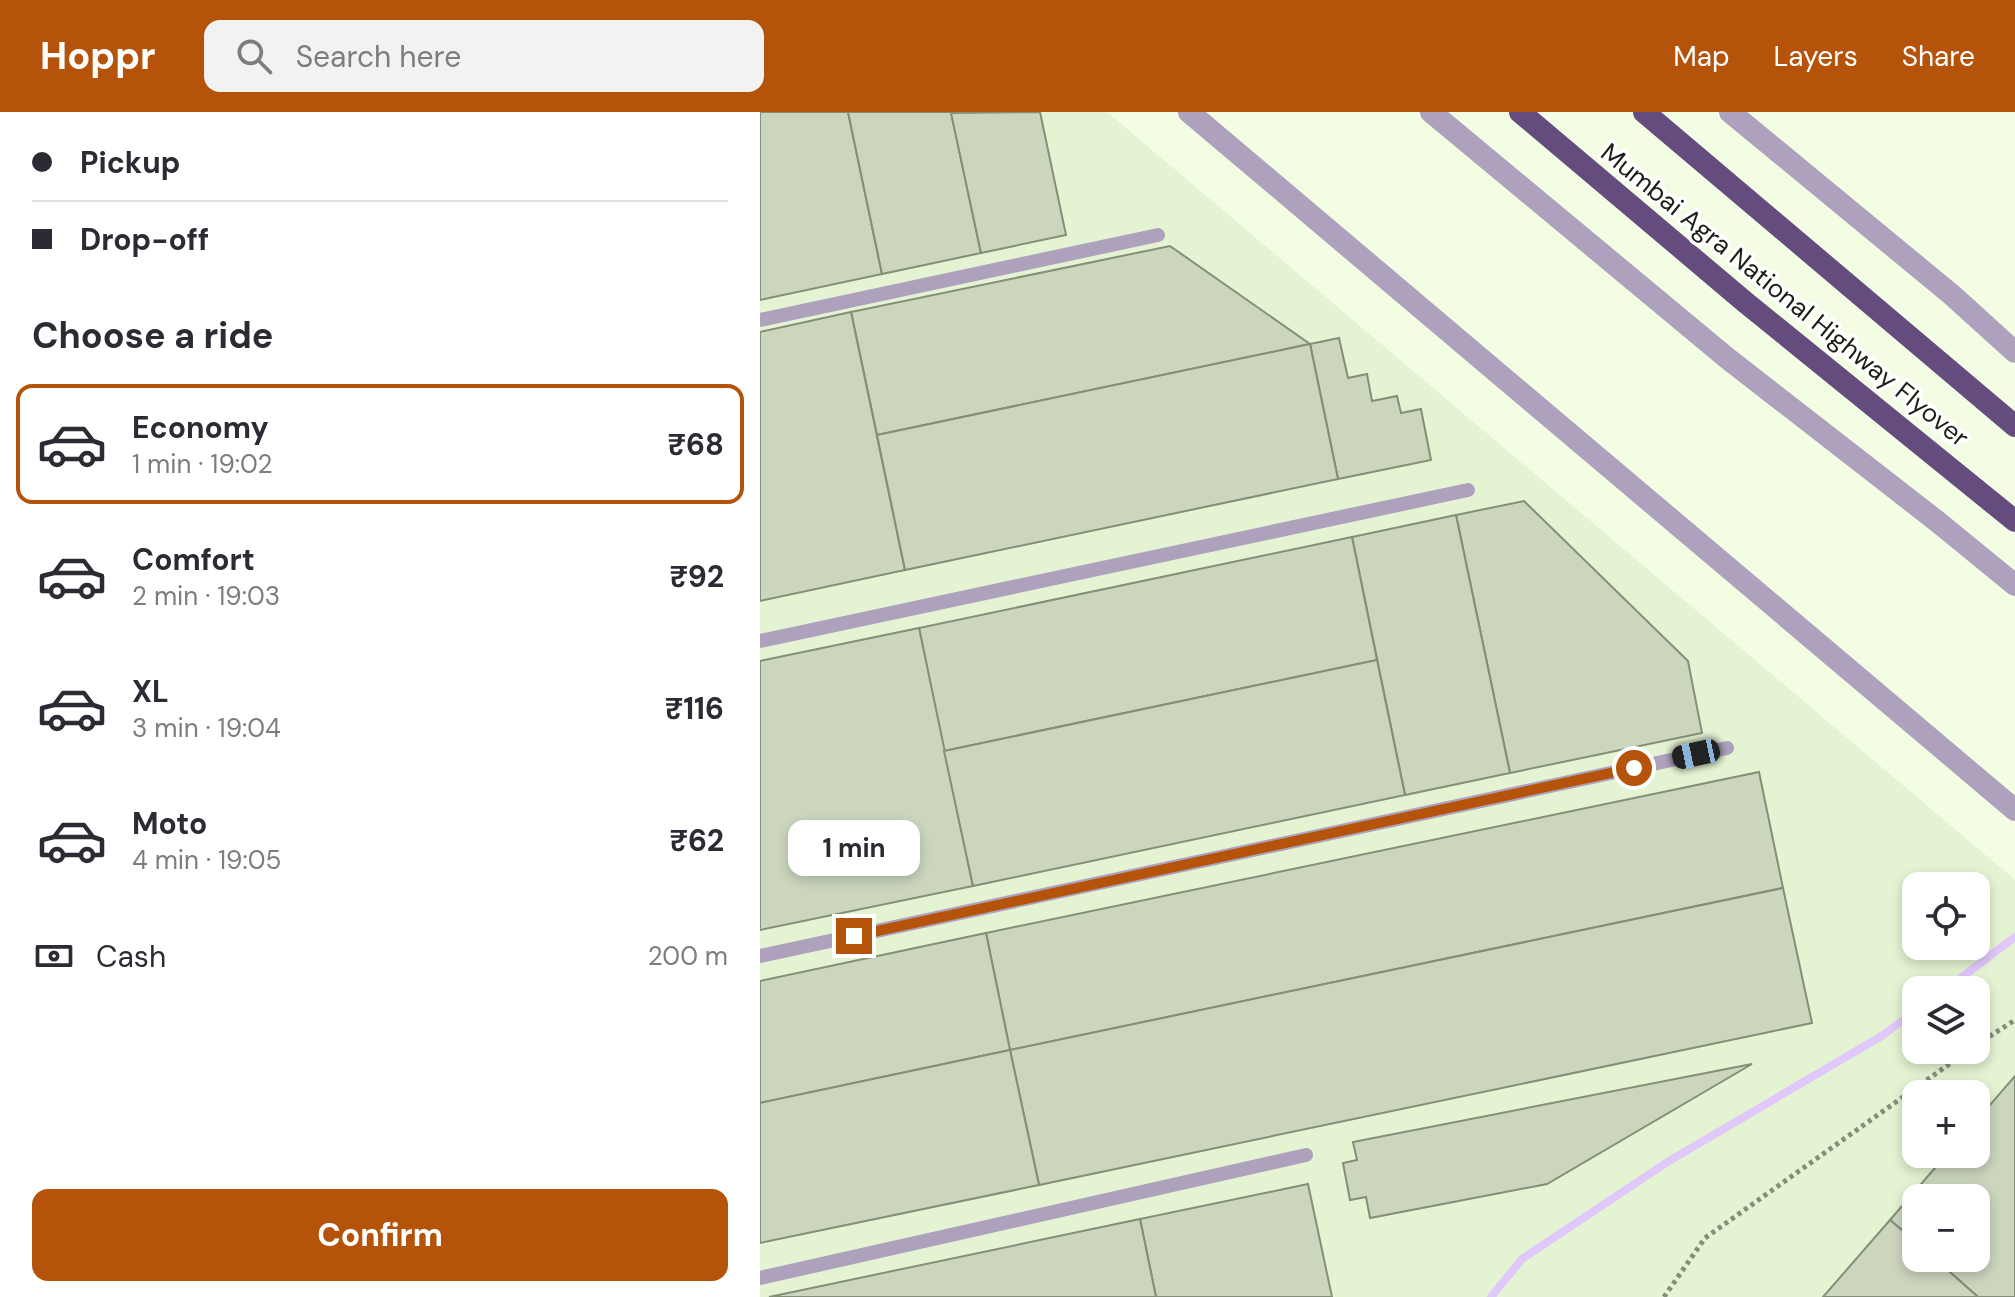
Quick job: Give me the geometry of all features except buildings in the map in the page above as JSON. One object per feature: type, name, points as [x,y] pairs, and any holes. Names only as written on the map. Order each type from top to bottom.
[{"type":"highway","name":"Mumbai Agra National Highway Flyover","points":[[1520,112],[1745,302],[2015,521]]},
{"type":"highway","name":"Mumbai Agra National Highway Flyover","points":[[1644,112],[2015,426]]},
{"type":"street","points":[[1189,112],[2015,810]]},
{"type":"street","points":[[1431,112],[1727,358],[2015,585]]},
{"type":"street","points":[[1730,112],[1952,295],[2015,352]]},
{"type":"lane","points":[[760,320],[1158,235]]},
{"type":"lane","points":[[760,641],[1468,490]]},
{"type":"lane","points":[[760,956],[1727,748]]},
{"type":"lane","points":[[760,1278],[1306,1155]]},
{"type":"path","points":[[1990,1036],[2015,1020]]},
{"type":"path","points":[[1664,1297],[1705,1238],[1949,1064]]},
{"type":"shaded area","points":[[760,112],[1107,112],[2015,880],[2015,1297],[760,1297]]},
{"type":"waterway","points":[[1963,976],[2015,937]]},
{"type":"waterway","points":[[1491,1297],[1522,1259],[1669,1161],[1902,1021]]},
{"type":"route","points":[[854,936],[1634,768]]}]
